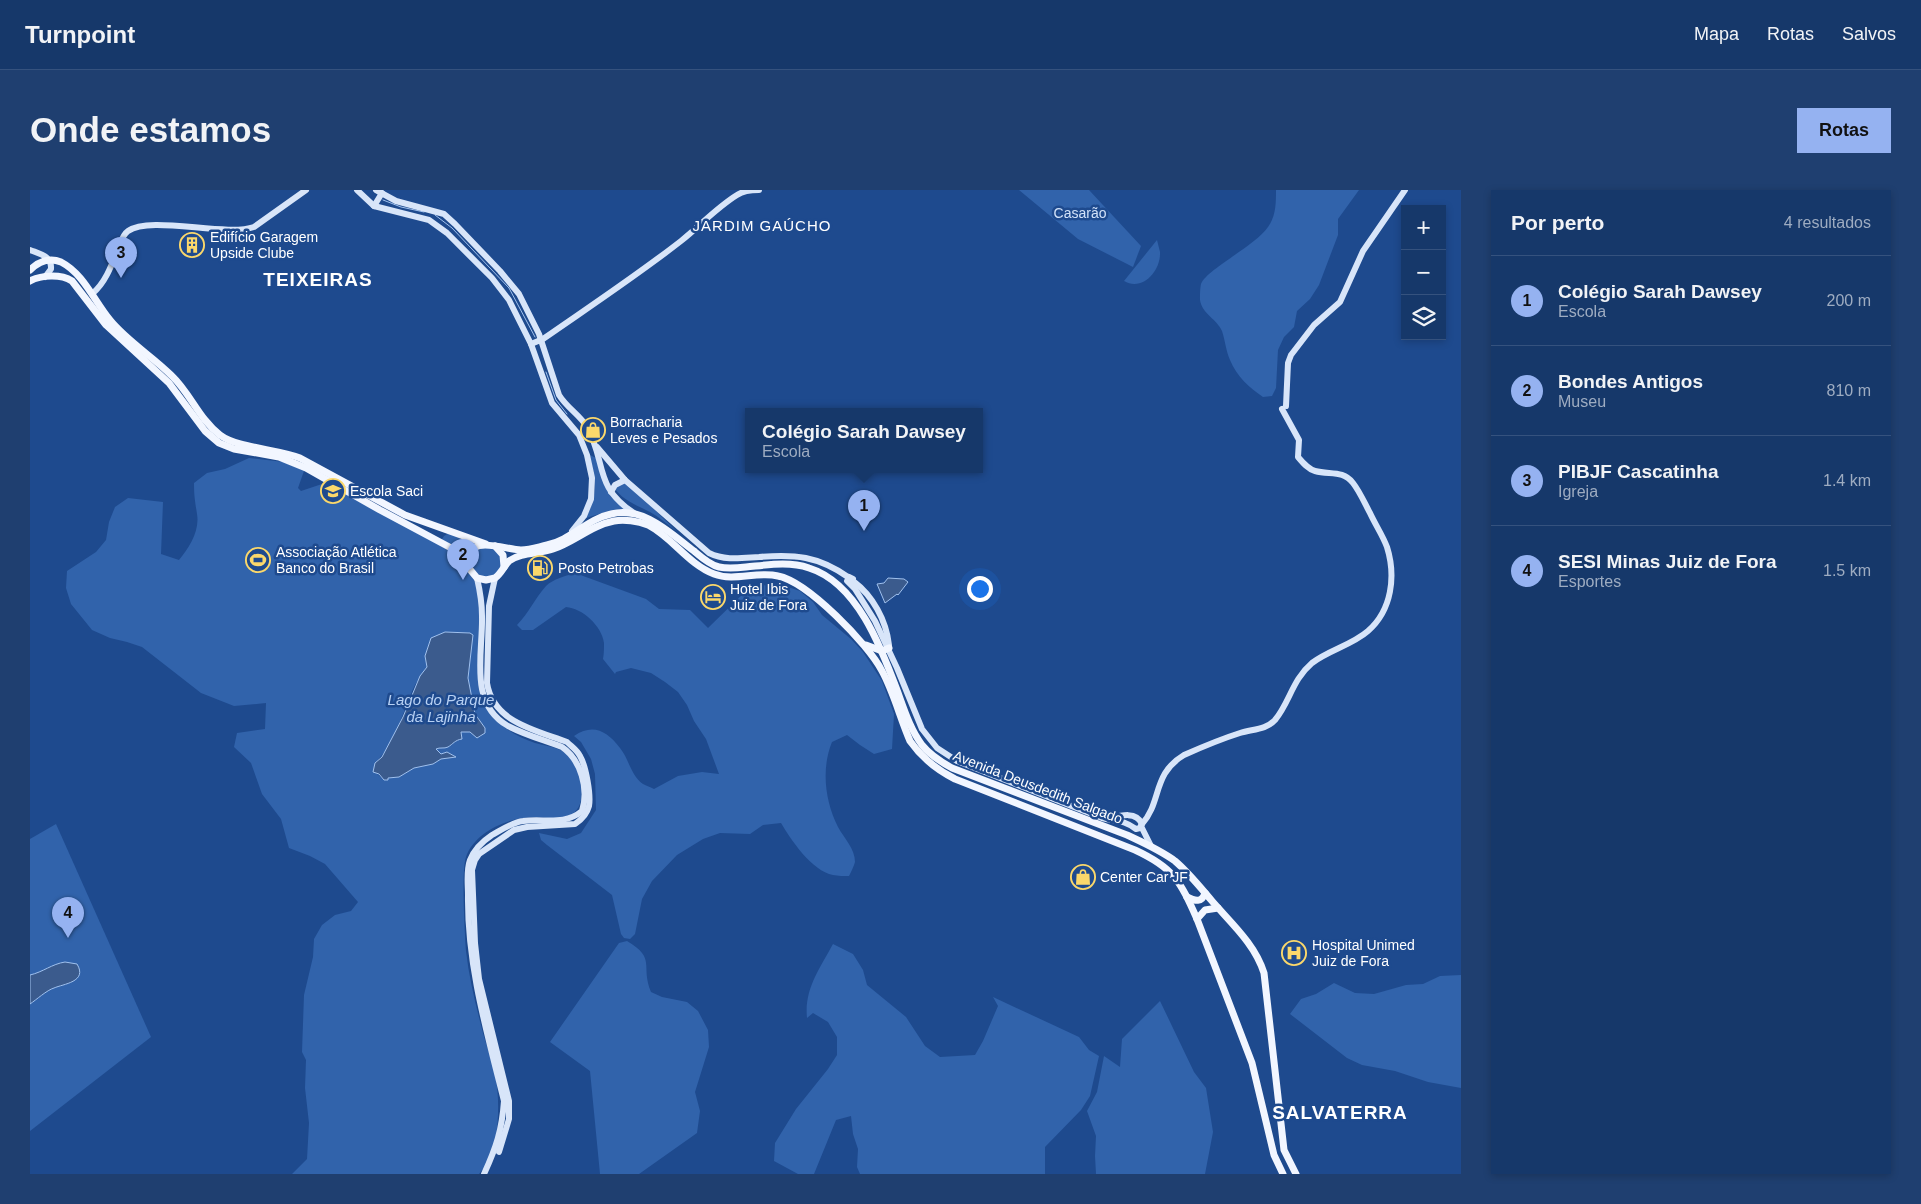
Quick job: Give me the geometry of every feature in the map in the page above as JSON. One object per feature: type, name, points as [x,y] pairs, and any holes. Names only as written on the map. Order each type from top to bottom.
[{"type":"main road","points":[[30,281],[52,275],[64,275],[71,278],[87,294],[94,292],[110,269],[124,234],[135,227],[246,229],[254,227],[306,190]]},
{"type":"main road","points":[[357,190],[374,206],[429,220],[447,233],[504,292],[531,344],[552,403],[582,440],[590,470],[592,491],[589,506],[578,526],[565,539]]},
{"type":"main road","points":[[531,344],[542,339],[652,263],[737,195],[746,191],[759,190]]},
{"type":"main road","points":[[848,582],[875,621],[885,650],[922,728],[930,741],[941,751],[957,761],[1108,819],[1124,821],[1138,829],[1142,825],[1151,806],[1163,775],[1176,759],[1184,754],[1242,732],[1270,724],[1278,716],[1294,683],[1304,671],[1314,662],[1356,640],[1369,630],[1380,618],[1387,604],[1391,588],[1391,565],[1387,546],[1353,483],[1340,473],[1315,471],[1306,466],[1298,457],[1298,440],[1284,406],[1287,395],[1288,363],[1295,348],[1314,325],[1340,302],[1363,251],[1405,190]]},
{"type":"main road","points":[[374,206],[379,192],[396,200],[444,214],[455,224],[512,285],[542,339],[564,403],[584,423],[604,457],[625,480],[688,536],[715,556],[734,559],[802,556],[830,565],[848,582],[867,595],[882,618],[888,638],[885,650]]},
{"type":"main road","points":[[30,250],[47,257],[49,260],[51,269],[48,277]]},
{"type":"main road","points":[[30,270],[49,260],[60,262],[94,292]]},
{"type":"main road","points":[[48,277],[62,277],[72,281],[117,336],[169,383],[205,431],[219,443],[234,449],[291,461],[453,549],[477,578],[482,617],[479,677],[486,703],[492,713],[508,726],[562,747],[570,752],[576,761],[582,776],[584,795],[582,811],[568,820],[523,821],[512,824],[491,836],[475,850],[468,867],[468,909],[475,981],[504,1101],[503,1121],[496,1147],[484,1174]]},
{"type":"main road","name":"Avenida Deusdedith Salgado","points":[[94,292],[110,321],[172,376],[211,427],[225,438],[242,444],[284,452],[300,458],[405,515],[448,532],[489,544],[520,550],[553,544],[565,539],[581,527],[612,513],[634,513],[654,521],[700,557],[718,567],[795,564],[848,582],[858,609],[885,650],[915,734],[923,746],[942,763],[952,768],[1151,846],[1173,860],[1187,872],[1256,953],[1264,973],[1284,1150],[1296,1174]]},
{"type":"main road","points":[[538,361],[547,356]]},
{"type":"main road","points":[[569,424],[573,425],[580,433],[591,454],[604,457]]},
{"type":"main road","points":[[595,444],[601,472],[610,492],[634,513]]},
{"type":"main road","points":[[610,492],[615,484],[625,480]]},
{"type":"main road","name":"Avenida Deusdedith Salgado","points":[[503,570],[509,562],[520,556],[565,545],[607,523],[626,521],[648,526],[696,564],[715,575],[730,577],[766,574],[792,580],[809,591],[862,642],[882,671],[910,741],[929,763],[955,779],[1146,855],[1172,873],[1198,919],[1252,1063],[1274,1155],[1283,1174]]},
{"type":"main road","points":[[440,541],[448,532]]},
{"type":"main road","points":[[470,569],[469,558],[471,552],[480,545],[489,544],[501,551],[504,560],[503,570],[495,578],[488,606],[487,683],[489,693],[497,708],[509,719],[567,742],[575,748],[582,758],[589,806],[586,813],[575,824],[527,826],[514,830],[479,854],[472,870],[475,943],[480,979],[509,1101],[509,1119],[501,1148],[488,1174]]},
{"type":"main road","points":[[792,580],[790,576],[792,569],[802,566]]},
{"type":"main road","points":[[477,578],[486,580],[495,578]]},
{"type":"main road","points":[[875,621],[877,623],[882,618]]},
{"type":"main road","points":[[862,642],[872,649],[885,650]]},
{"type":"main road","points":[[1127,835],[1132,827],[1133,819],[1151,806]]},
{"type":"main road","points":[[1108,819],[1128,814],[1141,821],[1151,846]]},
{"type":"main road","points":[[1187,897],[1195,901],[1200,900],[1204,898],[1205,893]]},
{"type":"main road","points":[[1198,919],[1205,910],[1218,908]]},
{"type":"green space","name":"Casarão","points":[[1019,190],[1089,190],[1141,246],[1133,267],[1078,239]]},
{"type":"green space","points":[[1276,190],[1359,190],[1338,219],[1338,235],[1319,285],[1310,299],[1297,311],[1294,327],[1284,337],[1278,350],[1276,388],[1272,396],[1263,397],[1236,372],[1227,353],[1220,327],[1201,305],[1200,290],[1201,284],[1212,271],[1253,242],[1268,227],[1276,205]]},
{"type":"green space","points":[[1157,240],[1160,252],[1154,272],[1144,282],[1131,284],[1124,281]]},
{"type":"green space","points":[[590,455],[596,458],[600,473],[624,509],[612,510],[586,518],[592,505],[595,491]]},
{"type":"green space","points":[[249,458],[284,462],[304,471],[298,488],[301,491],[325,483],[455,554],[474,580],[478,590],[484,703],[499,723],[512,733],[535,743],[556,748],[567,754],[577,768],[582,787],[582,796],[580,805],[575,812],[561,818],[525,818],[494,827],[477,840],[466,857],[464,889],[467,961],[478,1013],[495,1074],[498,1099],[498,1122],[492,1154],[479,1174],[292,1174],[307,1159],[309,1123],[305,1088],[306,1060],[302,1052],[304,995],[313,957],[314,939],[322,925],[335,915],[351,911],[358,902],[325,864],[289,848],[281,819],[262,794],[251,763],[234,747],[237,733],[265,729],[266,703],[234,706],[201,693],[142,647],[110,638],[92,630],[71,604],[66,588],[67,571],[96,552],[106,540],[109,522],[115,507],[128,498],[163,502],[161,554],[179,560],[190,545],[197,527],[194,483],[207,473],[225,469]],"holes":[[[445,632],[470,633],[468,678],[475,714],[482,724],[483,733],[480,737],[470,732],[460,733],[461,739],[456,740],[449,746],[436,749],[441,754],[447,752],[456,757],[441,759],[433,764],[414,768],[399,777],[384,780],[376,773],[375,763],[393,737],[414,687],[427,667],[425,656]]]},
{"type":"green space","points":[[625,483],[676,531],[653,514],[626,500],[614,488]]},
{"type":"green space","points":[[449,533],[486,543],[475,548],[468,566],[441,541]]},
{"type":"green space","points":[[491,546],[500,553],[501,569],[489,579],[474,573],[470,558],[476,549]]},
{"type":"green space","points":[[575,573],[646,599],[659,609],[690,610],[708,628],[752,585],[785,586],[800,591],[813,602],[822,615],[851,639],[863,652],[882,681],[894,714],[892,749],[874,754],[847,735],[832,742],[826,763],[827,796],[838,827],[855,857],[855,864],[849,876],[833,875],[817,868],[796,846],[781,823],[763,825],[750,834],[720,833],[703,839],[677,855],[652,881],[642,899],[635,934],[630,939],[624,938],[621,934],[612,895],[541,840],[539,833],[567,839],[581,833],[596,810],[595,774],[591,759],[581,742],[574,736],[587,730],[605,733],[620,748],[639,781],[654,789],[678,776],[702,772],[719,774],[706,739],[678,692],[651,673],[631,668],[616,672],[615,674],[603,659],[604,643],[599,630],[585,614],[566,607],[533,630],[522,630],[517,625],[546,586]]},
{"type":"green space","points":[[56,824],[151,1037],[30,1131],[30,839]]},
{"type":"green space","points":[[627,941],[636,947],[645,958],[651,992],[662,997],[687,1002],[698,1011],[708,1030],[709,1047],[695,1092],[700,1111],[697,1133],[639,1174],[600,1174],[590,1071],[550,1042],[619,943]]},
{"type":"green space","points":[[833,944],[853,954],[863,970],[867,985],[906,1017],[925,1046],[940,1057],[975,1055],[998,1006],[993,997],[1079,1037],[1089,1050],[1099,1056],[1090,1096],[1081,1110],[1045,1147],[1045,1174],[860,1174],[857,1167],[858,1149],[853,1134],[851,1116],[836,1120],[814,1174],[798,1174],[774,1161],[775,1143],[796,1109],[837,1055],[837,1037],[828,1022],[813,1013],[807,1018],[810,988]]},
{"type":"green space","points":[[1461,975],[1461,1088],[1428,1082],[1395,1071],[1362,1065],[1347,1058],[1290,1014],[1301,999],[1316,994],[1334,983],[1355,993],[1374,994],[1406,985],[1423,984],[1440,976]]},
{"type":"green space","points":[[1160,1001],[1194,1072],[1206,1088],[1213,1132],[1205,1174],[1096,1174],[1096,1136],[1087,1111],[1097,1092],[1104,1056],[1120,1067],[1122,1039]]},
{"type":"water","points":[[888,578],[904,579],[908,582],[898,595],[885,603],[877,584],[884,583]]},
{"type":"water","name":"Lago do Parque da Lajinha","points":[[445,632],[470,633],[473,635],[468,678],[475,714],[485,728],[485,733],[477,738],[470,732],[461,732],[462,739],[446,748],[436,749],[441,754],[447,752],[456,757],[441,759],[433,764],[414,768],[399,777],[384,780],[379,774],[373,772],[375,763],[382,757],[403,717],[420,676],[427,667],[425,656],[431,638]]},
{"type":"water","points":[[65,962],[77,964],[80,970],[77,978],[51,989],[30,1004],[30,975]]},
{"type":"waterway","points":[[383,200],[401,207],[424,212]]},
{"type":"waterway","points":[[435,215],[452,228],[509,288],[535,337]]},
{"type":"waterway","points":[[546,372],[556,400],[567,414]]},
{"type":"place","name":"Edifício Garagem Upside Clube","points":[[192,245]]},
{"type":"place","name":"PIBJF Cascatinha","points":[[121,278]]},
{"type":"place","name":"Borracharia Leves e Pesados","points":[[593,430]]},
{"type":"place","name":"Escola Saci","points":[[333,491]]},
{"type":"place","name":"Colégio Sarah Dawsey","points":[[864,531]]},
{"type":"place","name":"Associação Atlética Banco do Brasil","points":[[258,560]]},
{"type":"place","name":"Posto Petrobas","points":[[540,568]]},
{"type":"place","name":"Bondes Antigos","points":[[463,580]]},
{"type":"place","name":"Hotel Ibis Juiz de Fora","points":[[713,597]]},
{"type":"place","name":"Center Car JF","points":[[1083,877]]},
{"type":"place","name":"SESI Minas Juiz de Fora","points":[[68,938]]},
{"type":"place","name":"Hospital Unimed Juiz de Fora","points":[[1294,953]]},
{"type":"district","name":"JARDIM GAÚCHO","points":[[762,226]]},
{"type":"district","name":"TEIXEIRAS","points":[[318,279]]},
{"type":"district","name":"SALVATERRA","points":[[1340,1112]]}]
